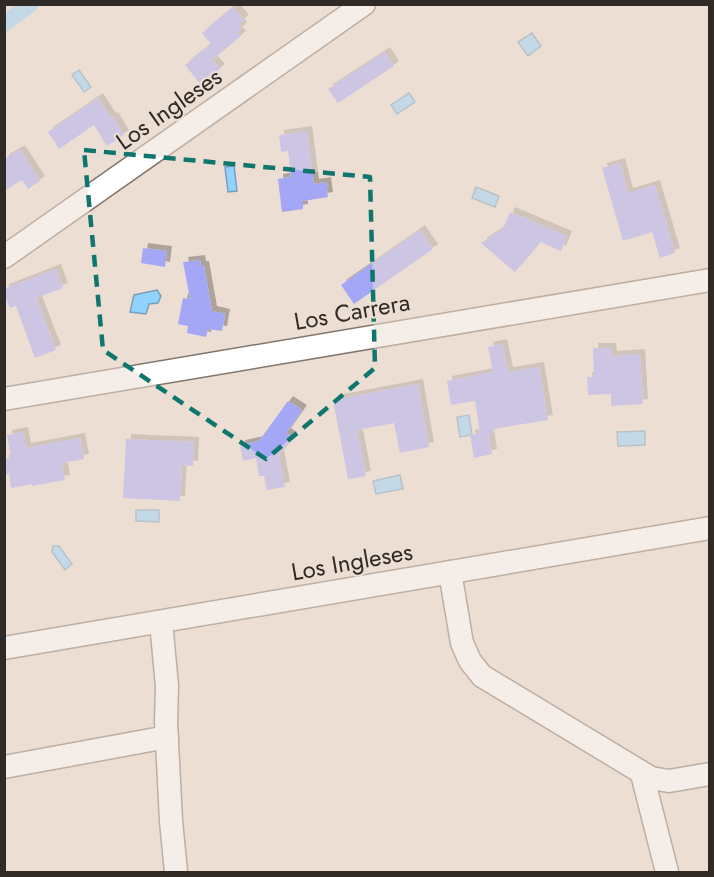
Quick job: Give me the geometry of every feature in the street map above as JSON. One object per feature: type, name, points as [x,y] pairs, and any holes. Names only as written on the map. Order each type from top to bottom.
[{"type":"street","name":"Los Ingleses","points":[[4,257],[364,4]]},
{"type":"street","name":"Los Carrera","points":[[4,399],[710,280]]},
{"type":"street","name":"Los Ingleses","points":[[4,648],[710,528]]},
{"type":"street","points":[[450,573],[462,643],[470,661],[482,676],[651,778],[669,781],[710,774]]},
{"type":"street","points":[[161,622],[167,686],[171,821],[176,873]]},
{"type":"street","points":[[4,767],[167,737]]},
{"type":"street","points":[[642,774],[667,873]]},
{"type":"highlighted area","points":[[84,150],[370,177],[375,368],[266,459],[103,350]]},
{"type":"water","points":[[532,33],[541,46],[528,56],[518,42]]},
{"type":"water","points":[[79,70],[91,87],[84,92],[72,75]]},
{"type":"water","points":[[409,93],[415,102],[397,114],[391,105]]},
{"type":"water","points":[[234,166],[237,191],[228,192],[225,167]]},
{"type":"water","points":[[476,187],[499,196],[495,207],[472,198]]},
{"type":"water","points":[[157,290],[161,296],[158,303],[149,304],[146,314],[130,312],[134,295]]},
{"type":"water","points":[[469,415],[472,435],[460,437],[457,417]]},
{"type":"water","points":[[645,431],[645,445],[618,446],[617,432]]},
{"type":"water","points":[[400,475],[403,489],[376,494],[373,481]]},
{"type":"water","points":[[136,510],[159,510],[159,522],[136,521]]},
{"type":"water","points":[[53,546],[59,546],[72,564],[65,570],[52,552]]},
{"type":"building","points":[[233,7],[244,20],[239,23],[242,27],[237,32],[241,36],[212,60],[220,69],[201,85],[185,65],[211,44],[202,33]]},
{"type":"building","points":[[385,52],[394,66],[338,103],[328,89]]},
{"type":"building","points":[[98,98],[124,135],[107,146],[94,125],[59,149],[48,132]]},
{"type":"building","points":[[307,131],[314,184],[326,182],[328,197],[303,201],[303,209],[282,212],[278,179],[291,177],[288,151],[281,152],[279,135]]},
{"type":"building","points":[[20,150],[40,181],[28,189],[22,180],[4,191],[4,159]]},
{"type":"building","points":[[620,163],[628,193],[655,185],[675,253],[660,258],[652,232],[623,241],[602,168]]},
{"type":"building","points":[[510,212],[567,236],[561,251],[540,242],[515,272],[481,243],[503,229]]},
{"type":"building","points":[[420,230],[433,249],[354,304],[341,285]]},
{"type":"building","points":[[143,248],[167,251],[165,267],[141,263]]},
{"type":"building","points":[[200,260],[201,266],[204,266],[212,311],[225,314],[222,331],[208,329],[206,337],[187,333],[188,326],[178,324],[183,298],[190,299],[183,262]]},
{"type":"building","points":[[56,269],[63,288],[36,298],[56,350],[35,358],[16,306],[10,308],[4,289]]},
{"type":"building","points":[[502,344],[508,372],[539,367],[548,420],[493,429],[494,433],[489,434],[492,454],[474,458],[470,435],[480,433],[475,401],[451,405],[447,381],[493,372],[488,347]]},
{"type":"building","points":[[593,348],[611,348],[612,356],[640,354],[643,404],[611,406],[611,394],[588,395],[587,377],[594,377]]},
{"type":"building","points":[[418,384],[429,447],[400,453],[394,423],[357,430],[366,476],[348,479],[333,400]]},
{"type":"building","points":[[288,401],[302,410],[286,433],[292,437],[279,455],[285,487],[267,490],[264,476],[259,476],[256,458],[243,461],[240,445],[259,441]]},
{"type":"building","points":[[23,432],[26,448],[80,438],[84,459],[62,463],[65,480],[11,488],[9,474],[4,475],[4,459],[11,458],[7,435]]},
{"type":"building","points":[[126,439],[194,442],[193,466],[182,465],[180,501],[123,498]]},
{"type":"waterway","points":[[4,24],[31,4]]}]
